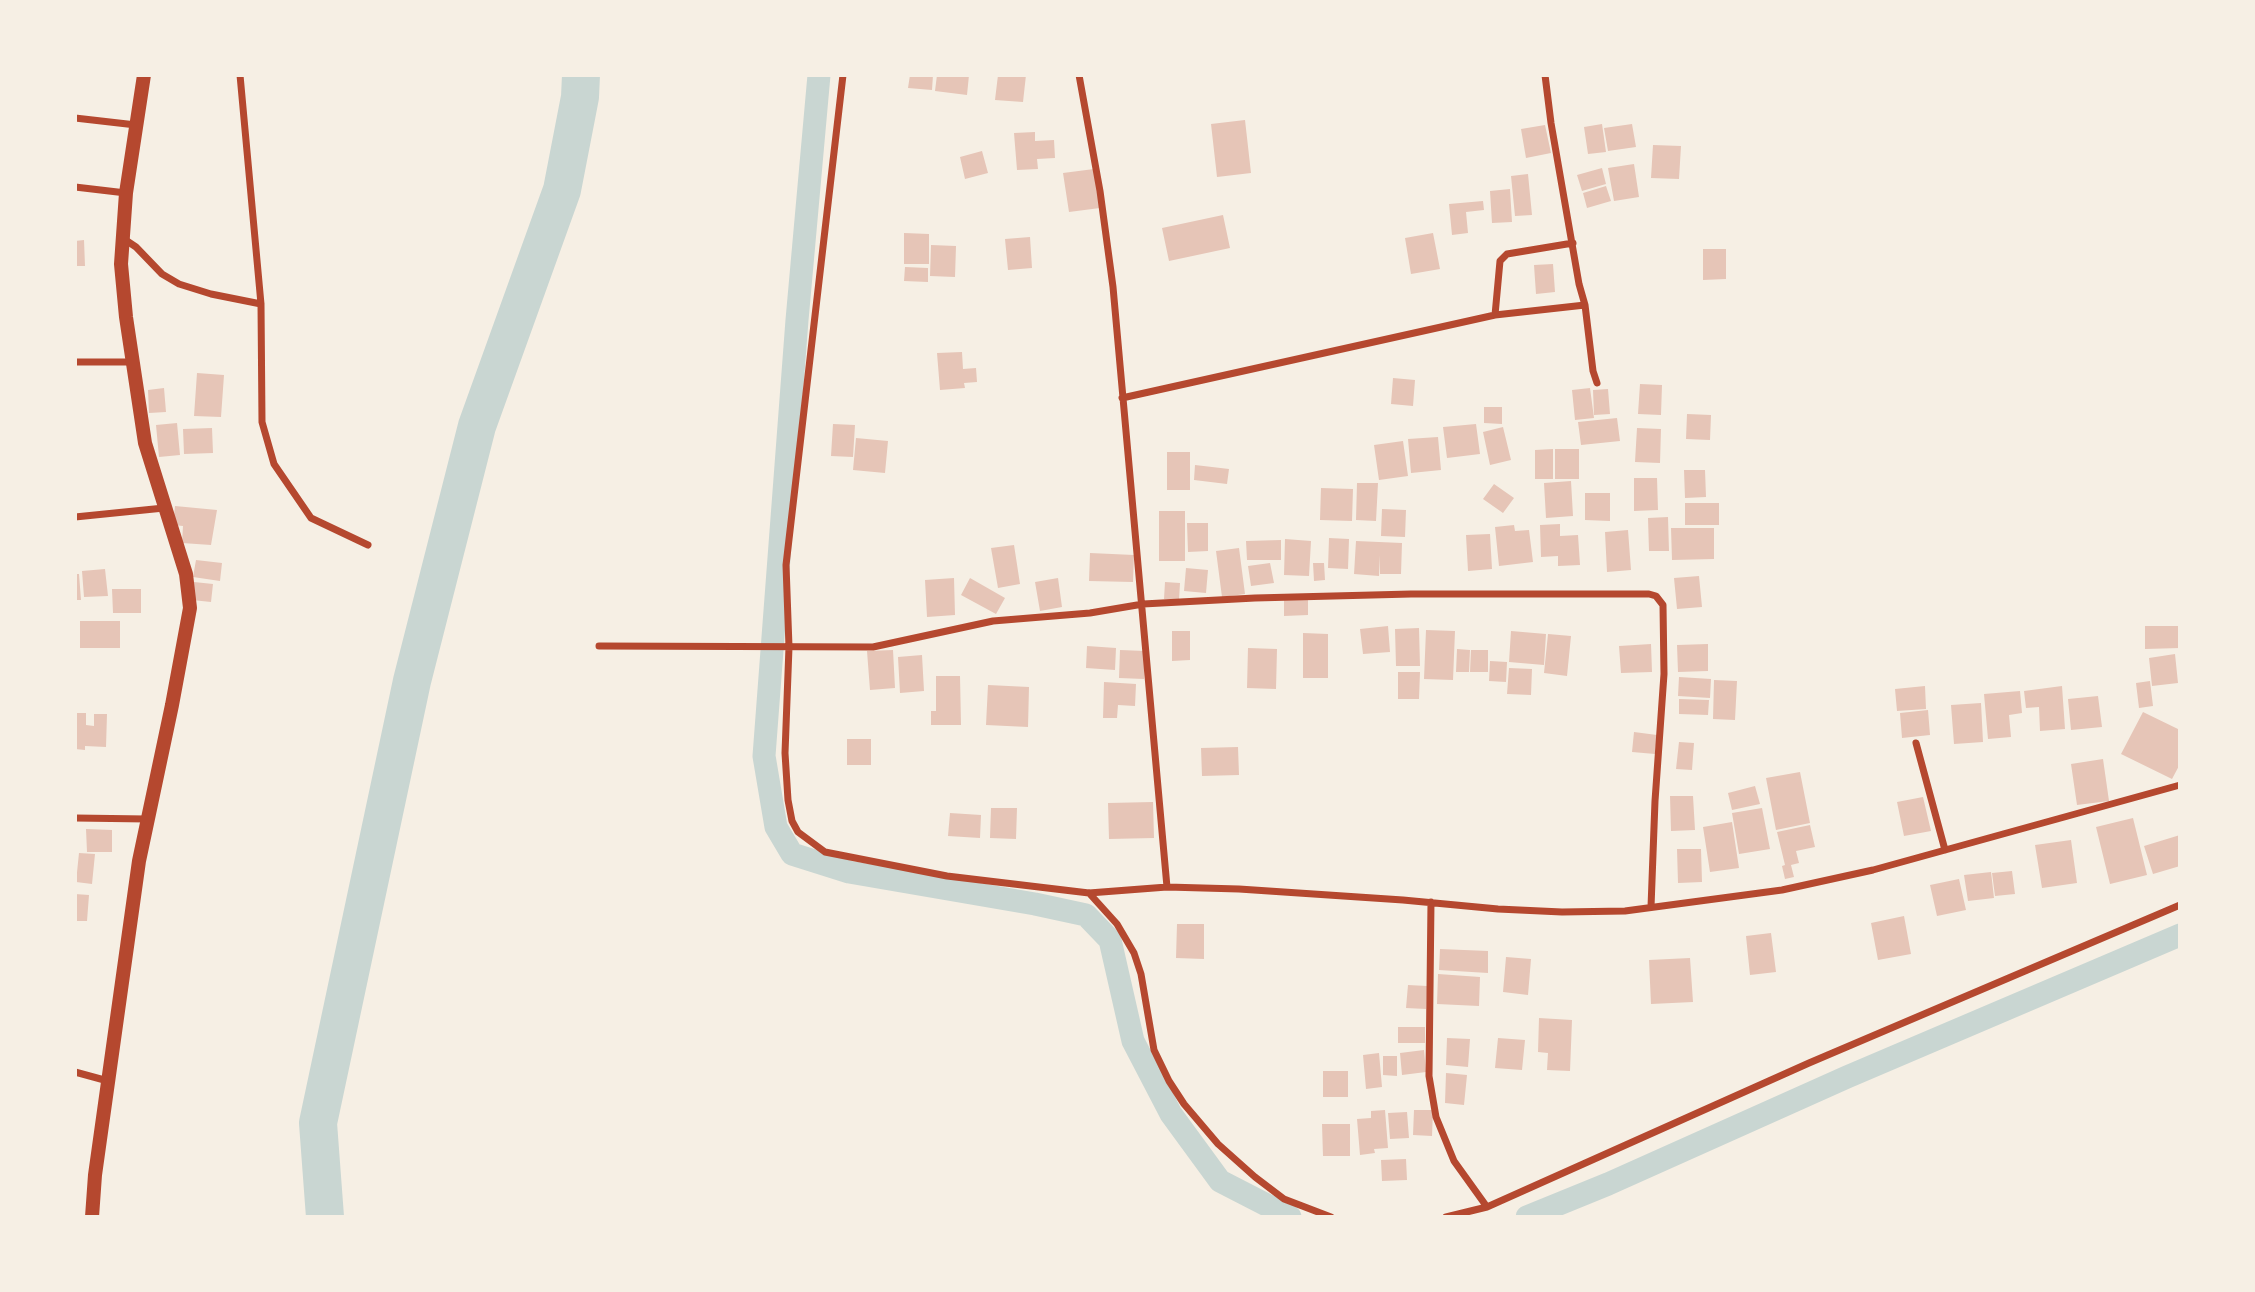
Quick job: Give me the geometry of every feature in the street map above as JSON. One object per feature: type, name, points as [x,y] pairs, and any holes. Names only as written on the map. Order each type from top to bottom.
[{"type":"main road","points":[[92,1217],[108,1081],[147,819],[173,705],[190,608],[186,574],[163,508],[145,443],[132,362],[121,264],[126,193],[144,75]]},
{"type":"street","points":[[240,75],[261,304],[262,422],[275,464],[311,518],[368,545]]},
{"type":"street","points":[[843,75],[786,565],[789,647],[786,779],[792,821],[809,843],[825,852],[947,876],[1088,893],[1167,887],[1239,889],[1498,909],[1625,911],[1782,890],[1873,870],[2180,785]]},
{"type":"street","points":[[1079,75],[1108,243],[1167,887]]},
{"type":"street","points":[[1545,75],[1597,383]]},
{"type":"street","points":[[75,118],[136,125]]},
{"type":"street","points":[[75,187],[126,193]]},
{"type":"street","points":[[123,239],[136,247],[162,274],[179,284],[211,294],[261,304]]},
{"type":"street","points":[[1495,315],[1500,261],[1507,254],[1573,243]]},
{"type":"street","points":[[1122,398],[1495,315],[1585,305]]},
{"type":"street","points":[[75,362],[132,362]]},
{"type":"street","points":[[75,517],[163,508]]},
{"type":"street","points":[[599,646],[873,647],[993,621],[1090,613],[1143,604],[1255,598],[1411,594],[1635,593],[1656,596],[1663,605],[1664,674],[1651,908]]},
{"type":"street","points":[[1916,743],[1945,850]]},
{"type":"street","points":[[75,818],[147,819]]},
{"type":"street","points":[[1088,893],[1117,924],[1135,953],[1154,1051],[1184,1104],[1218,1144],[1255,1177],[1284,1199],[1331,1217]]},
{"type":"street","points":[[1431,902],[1429,1076],[1436,1116],[1454,1161],[1487,1207]]},
{"type":"street","points":[[1446,1217],[1487,1207],[1822,1057],[2180,905]]},
{"type":"street","points":[[75,1072],[108,1081]]},
{"type":"building","points":[[910,75],[933,75],[932,90],[908,88]]},
{"type":"building","points":[[937,75],[969,75],[967,95],[935,91]]},
{"type":"building","points":[[998,75],[1026,75],[1023,102],[995,100]]},
{"type":"building","points":[[1245,120],[1251,173],[1217,177],[1211,124]]},
{"type":"building","points":[[1602,124],[1606,152],[1588,154],[1584,127]]},
{"type":"building","points":[[1632,124],[1636,147],[1608,151],[1604,128]]},
{"type":"building","points":[[1545,125],[1551,153],[1526,158],[1521,129]]},
{"type":"building","points":[[1035,132],[1035,141],[1054,140],[1055,158],[1037,159],[1038,169],[1017,170],[1014,133]]},
{"type":"building","points":[[1653,145],[1681,146],[1679,179],[1651,178]]},
{"type":"building","points":[[982,151],[988,173],[965,179],[960,157]]},
{"type":"building","points":[[1634,164],[1639,197],[1614,201],[1608,168]]},
{"type":"building","points":[[1602,168],[1606,184],[1582,191],[1577,175]]},
{"type":"building","points":[[1094,169],[1100,208],[1069,212],[1063,173]]},
{"type":"building","points":[[1528,174],[1532,215],[1515,216],[1511,176]]},
{"type":"building","points":[[1606,186],[1611,201],[1587,208],[1583,193]]},
{"type":"building","points":[[1510,189],[1512,222],[1492,223],[1490,191]]},
{"type":"building","points":[[1483,201],[1484,210],[1466,212],[1468,233],[1452,235],[1449,204]]},
{"type":"building","points":[[1223,215],[1230,248],[1169,261],[1162,228]]},
{"type":"building","points":[[904,233],[929,234],[929,264],[904,264]]},
{"type":"building","points":[[1433,233],[1440,269],[1411,274],[1405,238]]},
{"type":"building","points":[[1030,237],[1032,268],[1008,270],[1005,239]]},
{"type":"building","points":[[84,240],[85,266],[75,266],[75,241]]},
{"type":"building","points":[[931,245],[956,246],[955,277],[930,276]]},
{"type":"building","points":[[1703,249],[1726,249],[1726,279],[1703,280]]},
{"type":"building","points":[[1553,264],[1555,292],[1536,294],[1534,265]]},
{"type":"building","points":[[905,267],[928,268],[928,282],[904,281]]},
{"type":"building","points":[[962,352],[963,369],[976,368],[977,382],[964,383],[965,388],[940,390],[937,353]]},
{"type":"building","points":[[197,373],[224,375],[221,417],[194,416]]},
{"type":"building","points":[[1393,378],[1415,380],[1413,406],[1391,404]]},
{"type":"building","points":[[1640,384],[1662,385],[1661,415],[1638,414]]},
{"type":"building","points":[[164,388],[166,412],[149,413],[148,390]]},
{"type":"building","points":[[1590,388],[1594,418],[1575,420],[1572,390]]},
{"type":"building","points":[[1608,389],[1610,414],[1594,415],[1593,390]]},
{"type":"building","points":[[1484,407],[1502,407],[1502,424],[1484,423]]},
{"type":"building","points":[[1687,414],[1711,415],[1710,440],[1686,439]]},
{"type":"building","points":[[1617,418],[1620,441],[1581,445],[1578,422]]},
{"type":"building","points":[[177,423],[180,455],[159,457],[156,425]]},
{"type":"building","points":[[833,424],[855,425],[853,457],[831,456]]},
{"type":"building","points":[[1476,424],[1480,454],[1447,458],[1443,427]]},
{"type":"building","points":[[1503,427],[1511,460],[1490,465],[1483,432]]},
{"type":"building","points":[[212,428],[213,453],[184,454],[183,429]]},
{"type":"building","points":[[1637,428],[1661,429],[1660,463],[1635,462]]},
{"type":"building","points":[[1438,437],[1441,470],[1411,473],[1408,439]]},
{"type":"building","points":[[856,438],[888,441],[885,473],[853,470]]},
{"type":"building","points":[[1403,441],[1408,476],[1379,480],[1374,445]]},
{"type":"building","points":[[1553,449],[1553,479],[1535,479],[1535,450]]},
{"type":"building","points":[[1555,449],[1579,449],[1579,479],[1555,479]]},
{"type":"building","points":[[1167,452],[1190,452],[1190,490],[1167,490]]},
{"type":"building","points":[[1195,465],[1229,469],[1227,484],[1194,480]]},
{"type":"building","points":[[1684,470],[1705,470],[1706,497],[1685,498]]},
{"type":"building","points":[[1634,478],[1657,478],[1658,510],[1634,511]]},
{"type":"building","points":[[1571,481],[1573,516],[1546,518],[1544,483]]},
{"type":"building","points":[[1357,483],[1378,483],[1376,521],[1356,520]]},
{"type":"building","points":[[1494,484],[1514,498],[1503,513],[1483,499]]},
{"type":"building","points":[[1321,488],[1353,489],[1352,521],[1320,520]]},
{"type":"building","points":[[1585,493],[1610,493],[1610,521],[1585,520]]},
{"type":"building","points":[[1685,503],[1719,503],[1719,525],[1685,525]]},
{"type":"building","points":[[175,506],[217,510],[211,545],[182,543],[183,526],[173,525]]},
{"type":"building","points":[[1382,509],[1406,510],[1405,537],[1381,536]]},
{"type":"building","points":[[1159,511],[1185,511],[1185,561],[1159,561]]},
{"type":"building","points":[[1668,517],[1669,551],[1649,551],[1648,518]]},
{"type":"building","points":[[1187,523],[1208,523],[1208,551],[1188,552]]},
{"type":"building","points":[[1560,524],[1560,536],[1578,535],[1580,565],[1558,566],[1558,556],[1541,557],[1540,525]]},
{"type":"building","points":[[1514,525],[1515,531],[1529,530],[1533,562],[1499,566],[1495,527]]},
{"type":"building","points":[[1671,528],[1714,528],[1714,559],[1672,560]]},
{"type":"building","points":[[1628,530],[1631,570],[1607,572],[1605,532]]},
{"type":"building","points":[[1490,534],[1492,569],[1468,571],[1466,535]]},
{"type":"building","points":[[1329,538],[1349,539],[1348,569],[1328,568]]},
{"type":"building","points":[[1285,539],[1311,541],[1309,576],[1284,575]]},
{"type":"building","points":[[1281,540],[1281,560],[1247,560],[1246,541]]},
{"type":"building","points":[[1356,541],[1402,543],[1401,574],[1380,574],[1380,555],[1379,576],[1354,574]]},
{"type":"building","points":[[1014,545],[1020,584],[998,588],[991,548]]},
{"type":"building","points":[[1239,548],[1245,594],[1222,597],[1216,551]]},
{"type":"building","points":[[1090,553],[1134,555],[1133,582],[1089,581]]},
{"type":"building","points":[[196,560],[222,563],[220,581],[193,577]]},
{"type":"building","points":[[1270,563],[1274,583],[1251,586],[1248,566]]},
{"type":"building","points":[[1313,563],[1324,563],[1325,580],[1314,581]]},
{"type":"building","points":[[1186,568],[1208,570],[1206,593],[1184,591]]},
{"type":"building","points":[[105,569],[108,596],[84,597],[82,571]]},
{"type":"building","points":[[75,574],[79,574],[81,600],[75,600]]},
{"type":"building","points":[[1699,576],[1702,607],[1677,609],[1674,578]]},
{"type":"building","points":[[954,578],[955,615],[927,617],[925,580]]},
{"type":"building","points":[[970,578],[1005,598],[996,614],[961,595]]},
{"type":"building","points":[[1058,578],[1062,607],[1040,611],[1035,582]]},
{"type":"building","points":[[194,582],[213,584],[211,602],[192,600]]},
{"type":"building","points":[[1165,582],[1180,583],[1179,600],[1164,599]]},
{"type":"building","points":[[112,589],[141,589],[141,613],[113,613]]},
{"type":"building","points":[[1284,600],[1308,600],[1308,615],[1284,616]]},
{"type":"building","points":[[80,621],[120,621],[120,648],[80,648]]},
{"type":"building","points":[[1388,626],[1390,652],[1363,654],[1360,629]]},
{"type":"building","points":[[2145,626],[2180,626],[2180,648],[2145,649]]},
{"type":"building","points":[[1419,628],[1420,666],[1396,666],[1395,629]]},
{"type":"building","points":[[1426,630],[1455,631],[1453,680],[1424,679]]},
{"type":"building","points":[[1172,631],[1190,631],[1190,660],[1172,661]]},
{"type":"building","points":[[1511,631],[1546,634],[1544,665],[1509,662]]},
{"type":"building","points":[[1303,633],[1328,634],[1328,678],[1303,678]]},
{"type":"building","points":[[1548,634],[1571,636],[1567,676],[1544,673]]},
{"type":"building","points":[[1651,644],[1652,672],[1621,673],[1619,646]]},
{"type":"building","points":[[1708,644],[1708,671],[1678,672],[1677,645]]},
{"type":"building","points":[[1087,646],[1116,648],[1115,670],[1086,668]]},
{"type":"building","points":[[1248,648],[1277,649],[1276,689],[1247,688]]},
{"type":"building","points":[[1457,649],[1470,650],[1469,672],[1456,672]]},
{"type":"building","points":[[893,650],[895,688],[870,690],[867,651]]},
{"type":"building","points":[[1120,650],[1145,651],[1144,679],[1119,678]]},
{"type":"building","points":[[1471,650],[1488,650],[1488,672],[1470,672]]},
{"type":"building","points":[[2175,654],[2178,683],[2152,686],[2149,658]]},
{"type":"building","points":[[922,655],[924,691],[900,693],[898,657]]},
{"type":"building","points":[[1490,661],[1507,662],[1506,682],[1489,681]]},
{"type":"building","points":[[1509,668],[1532,669],[1531,695],[1507,694]]},
{"type":"building","points":[[1398,672],[1420,672],[1419,699],[1398,699]]},
{"type":"building","points":[[936,676],[960,676],[961,725],[931,725],[931,711],[936,711]]},
{"type":"building","points":[[1679,677],[1711,679],[1710,698],[1678,696]]},
{"type":"building","points":[[1714,680],[1737,681],[1735,720],[1713,719]]},
{"type":"building","points":[[2150,681],[2153,706],[2139,708],[2136,683]]},
{"type":"building","points":[[1104,682],[1136,684],[1135,706],[1118,705],[1117,718],[1103,718]]},
{"type":"building","points":[[988,685],[1029,687],[1028,727],[986,725]]},
{"type":"building","points":[[1925,686],[1926,709],[1897,711],[1895,689]]},
{"type":"building","points":[[2062,686],[2065,729],[2040,731],[2039,707],[2026,708],[2024,691]]},
{"type":"building","points":[[2020,691],[2022,713],[2009,715],[2011,737],[1988,739],[1984,694]]},
{"type":"building","points":[[2098,696],[2102,727],[2071,730],[2068,699]]},
{"type":"building","points":[[1679,699],[1709,700],[1708,715],[1679,714]]},
{"type":"building","points":[[1981,703],[1983,742],[1954,744],[1951,705]]},
{"type":"building","points":[[1928,710],[1930,735],[1902,738],[1900,713]]},
{"type":"building","points":[[2143,712],[2180,730],[2180,764],[2172,779],[2121,754]]},
{"type":"building","points":[[75,713],[86,713],[86,725],[94,726],[94,714],[107,714],[106,747],[85,746],[85,750],[75,749]]},
{"type":"building","points":[[1634,732],[1657,735],[1655,754],[1632,752]]},
{"type":"building","points":[[847,739],[871,739],[871,765],[847,765]]},
{"type":"building","points":[[1679,742],[1694,743],[1692,770],[1676,769]]},
{"type":"building","points":[[1238,747],[1239,775],[1202,776],[1201,748]]},
{"type":"building","points":[[2103,759],[2109,801],[2077,805],[2071,764]]},
{"type":"building","points":[[1800,772],[1810,823],[1776,830],[1766,778]]},
{"type":"building","points":[[1755,786],[1760,804],[1732,810],[1728,793]]},
{"type":"building","points":[[1670,796],[1693,796],[1695,830],[1671,831]]},
{"type":"building","points":[[1923,797],[1931,831],[1904,836],[1897,802]]},
{"type":"building","points":[[1153,802],[1154,838],[1109,839],[1108,803]]},
{"type":"building","points":[[991,808],[1017,808],[1016,839],[990,838]]},
{"type":"building","points":[[1762,808],[1770,849],[1739,854],[1732,813]]},
{"type":"building","points":[[950,813],[981,815],[980,838],[948,836]]},
{"type":"building","points":[[2133,818],[2147,875],[2110,884],[2096,827]]},
{"type":"building","points":[[1732,822],[1739,868],[1710,872],[1703,827]]},
{"type":"building","points":[[1810,825],[1815,847],[1796,851],[1799,863],[1791,865],[1794,877],[1785,879],[1782,866],[1785,865],[1777,832]]},
{"type":"building","points":[[86,829],[112,830],[112,852],[87,852]]},
{"type":"building","points":[[2180,835],[2180,866],[2153,874],[2144,846]]},
{"type":"building","points":[[2071,840],[2077,883],[2042,888],[2035,845]]},
{"type":"building","points":[[1677,849],[1701,849],[1702,882],[1678,883]]},
{"type":"building","points":[[79,853],[95,854],[92,884],[76,882]]},
{"type":"building","points":[[2012,871],[2015,894],[1995,896],[1992,873]]},
{"type":"building","points":[[1991,872],[1994,898],[1968,901],[1964,875]]},
{"type":"building","points":[[1959,879],[1966,910],[1937,916],[1930,885]]},
{"type":"building","points":[[75,894],[89,895],[87,921],[75,921]]},
{"type":"building","points":[[1904,916],[1911,954],[1878,960],[1871,923]]},
{"type":"building","points":[[1177,924],[1204,924],[1204,959],[1176,958]]},
{"type":"building","points":[[1771,933],[1776,972],[1750,975],[1746,936]]},
{"type":"building","points":[[1440,949],[1488,951],[1488,973],[1439,970]]},
{"type":"building","points":[[1506,957],[1531,959],[1528,995],[1503,992]]},
{"type":"building","points":[[1690,958],[1693,1002],[1651,1004],[1649,960]]},
{"type":"building","points":[[1438,974],[1480,977],[1479,1006],[1437,1004]]},
{"type":"building","points":[[1408,985],[1427,986],[1426,1009],[1406,1008]]},
{"type":"building","points":[[1539,1018],[1572,1020],[1570,1071],[1547,1070],[1548,1053],[1538,1052]]},
{"type":"building","points":[[1398,1027],[1425,1027],[1425,1043],[1398,1043]]},
{"type":"building","points":[[1447,1038],[1470,1039],[1468,1067],[1446,1065]]},
{"type":"building","points":[[1498,1038],[1525,1040],[1522,1070],[1495,1068]]},
{"type":"building","points":[[1424,1050],[1426,1072],[1402,1075],[1400,1053]]},
{"type":"building","points":[[1379,1053],[1382,1087],[1366,1089],[1363,1055]]},
{"type":"building","points":[[1383,1056],[1397,1056],[1397,1076],[1383,1075]]},
{"type":"building","points":[[1323,1071],[1348,1071],[1348,1097],[1323,1097]]},
{"type":"building","points":[[1446,1073],[1467,1075],[1464,1105],[1445,1103]]},
{"type":"building","points":[[1385,1110],[1388,1148],[1374,1149],[1375,1153],[1360,1155],[1357,1119],[1371,1118],[1371,1111]]},
{"type":"building","points":[[1414,1110],[1433,1110],[1432,1136],[1413,1135]]},
{"type":"building","points":[[1407,1112],[1409,1138],[1390,1139],[1388,1113]]},
{"type":"building","points":[[1322,1124],[1350,1124],[1350,1156],[1323,1156]]},
{"type":"building","points":[[1406,1159],[1407,1180],[1382,1181],[1381,1160]]},
{"type":"waterway","points":[[325,1217],[318,1123],[412,681],[477,426],[562,190],[580,97],[581,75]]},
{"type":"waterway","points":[[819,75],[797,320],[764,756],[776,827],[792,854],[849,872],[1086,915],[1110,940],[1133,1041],[1171,1114],[1220,1181],[1290,1217]]},
{"type":"waterway","points":[[1527,1217],[2180,935]]}]
